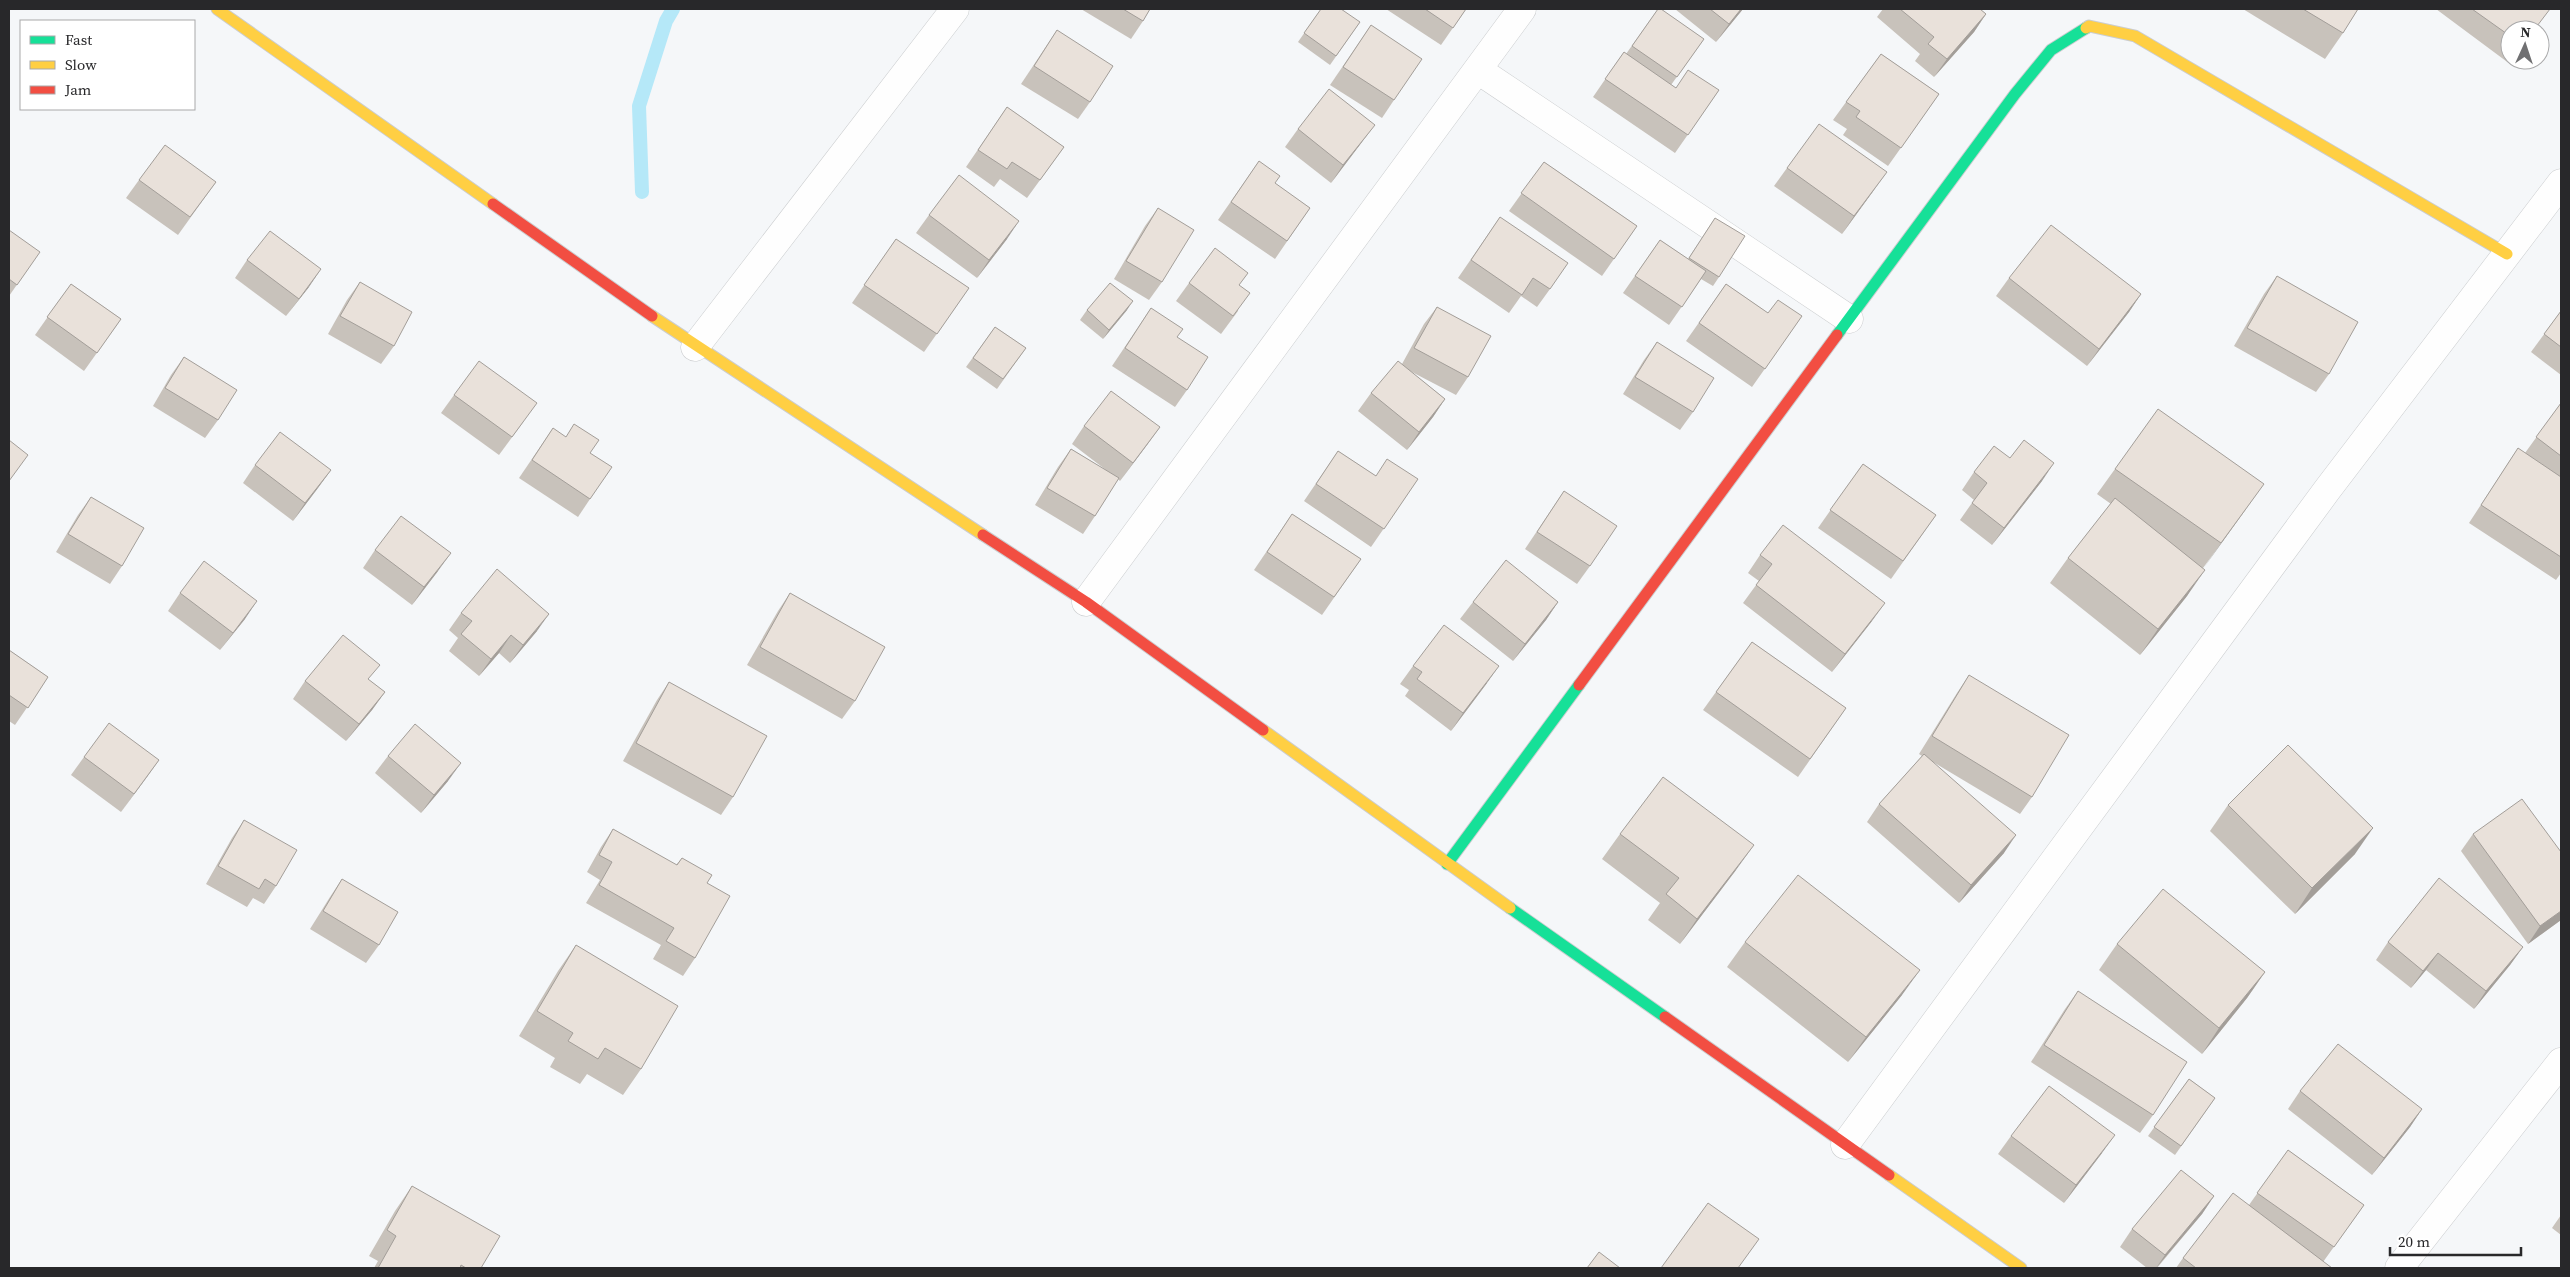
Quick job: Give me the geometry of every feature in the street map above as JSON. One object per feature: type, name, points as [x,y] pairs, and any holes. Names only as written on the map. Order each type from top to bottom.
[{"type":"street","points":[[217,9],[696,347],[1086,602],[1447,864],[2020,1268]]},
{"type":"street","points":[[696,347],[955,9]]},
{"type":"street","points":[[1086,602],[1522,9]]},
{"type":"street","points":[[1447,864],[2015,94],[2051,50],[2089,26],[2135,36],[2507,254]]},
{"type":"street","points":[[1478,70],[1849,319]]},
{"type":"street","points":[[1845,1145],[2328,490],[2561,183]]},
{"type":"street","points":[[2399,1268],[2561,1062]]},
{"type":"building","points":[[1123,9],[1150,9],[1143,21]]},
{"type":"building","points":[[1321,9],[1341,9],[1360,22],[1336,56],[1304,33]]},
{"type":"building","points":[[1425,9],[1466,9],[1453,28]]},
{"type":"building","points":[[1658,9],[1661,9],[1704,39],[1677,77],[1632,46]]},
{"type":"building","points":[[1710,9],[1741,9],[1729,24]]},
{"type":"building","points":[[1900,9],[1980,9],[1986,14],[1947,59],[1928,44],[1934,37]]},
{"type":"building","points":[[2303,9],[2358,9],[2343,33]]},
{"type":"building","points":[[2472,9],[2550,9],[2542,20],[2500,20],[2500,29]]},
{"type":"building","points":[[1371,25],[1422,59],[1394,100],[1343,67]]},
{"type":"building","points":[[1057,30],[1113,66],[1090,102],[1034,66]]},
{"type":"building","points":[[1624,52],[1676,88],[1688,70],[1719,90],[1688,135],[1605,79]]},
{"type":"building","points":[[1881,54],[1939,94],[1901,148],[1856,117],[1860,111],[1846,102]]},
{"type":"building","points":[[1329,89],[1375,125],[1343,165],[1298,129]]},
{"type":"building","points":[[1007,107],[1064,147],[1040,180],[1012,162],[1007,169],[978,150]]},
{"type":"building","points":[[1819,124],[1887,172],[1854,216],[1787,168]]},
{"type":"building","points":[[165,145],[216,182],[190,217],[139,180]]},
{"type":"building","points":[[1259,161],[1280,176],[1275,183],[1310,208],[1287,241],[1231,202]]},
{"type":"building","points":[[1544,162],[1637,226],[1614,259],[1521,193]]},
{"type":"building","points":[[959,175],[1019,221],[989,260],[929,215]]},
{"type":"building","points":[[1158,208],[1194,230],[1162,282],[1126,261]]},
{"type":"building","points":[[1500,217],[1568,263],[1550,289],[1533,278],[1522,295],[1471,260]]},
{"type":"building","points":[[1715,218],[1745,236],[1719,277],[1689,258]]},
{"type":"building","points":[[2051,225],[2141,294],[2099,349],[2009,278]]},
{"type":"building","points":[[9,230],[40,252],[17,285],[9,279]]},
{"type":"building","points":[[270,231],[321,269],[299,299],[247,260]]},
{"type":"building","points":[[896,239],[969,288],[937,334],[864,285]]},
{"type":"building","points":[[1660,240],[1706,271],[1682,307],[1635,276]]},
{"type":"building","points":[[1215,248],[1248,273],[1239,285],[1250,293],[1233,316],[1189,283]]},
{"type":"building","points":[[2277,276],[2358,322],[2329,374],[2247,328]]},
{"type":"building","points":[[360,282],[412,312],[394,346],[340,316]]},
{"type":"building","points":[[1110,283],[1133,301],[1109,330],[1087,310]]},
{"type":"building","points":[[71,284],[121,319],[97,353],[47,317]]},
{"type":"building","points":[[1726,284],[1768,313],[1778,300],[1802,316],[1765,369],[1699,323]]},
{"type":"building","points":[[1437,307],[1491,336],[1468,377],[1414,348]]},
{"type":"building","points":[[1151,308],[1183,329],[1177,337],[1208,357],[1187,390],[1125,348]]},
{"type":"building","points":[[2561,311],[2561,347],[2544,334]]},
{"type":"building","points":[[995,327],[1026,348],[1003,379],[973,358]]},
{"type":"building","points":[[1657,342],[1714,378],[1693,412],[1635,377]]},
{"type":"building","points":[[184,357],[237,390],[218,420],[165,388]]},
{"type":"building","points":[[479,361],[537,403],[512,437],[454,395]]},
{"type":"building","points":[[1398,361],[1445,399],[1419,432],[1371,393]]},
{"type":"building","points":[[1111,391],[1160,427],[1133,463],[1084,426]]},
{"type":"building","points":[[2561,403],[2561,456],[2536,437]]},
{"type":"building","points":[[2158,409],[2264,484],[2221,543],[2115,469]]},
{"type":"building","points":[[574,424],[599,440],[590,453],[612,467],[590,499],[532,460],[553,428],[566,437]]},
{"type":"building","points":[[280,432],[331,470],[305,503],[255,465]]},
{"type":"building","points":[[9,440],[28,455],[9,481]]},
{"type":"building","points":[[2024,440],[2054,463],[2004,528],[1972,503],[1987,483],[1974,472],[1994,446],[2010,458]]},
{"type":"building","points":[[2518,448],[2561,477],[2561,557],[2481,505]]},
{"type":"building","points":[[1071,449],[1119,478],[1095,516],[1047,488]]},
{"type":"building","points":[[1338,451],[1376,476],[1387,459],[1418,479],[1384,529],[1316,484]]},
{"type":"building","points":[[1863,464],[1936,515],[1903,561],[1830,510]]},
{"type":"building","points":[[1564,491],[1617,526],[1590,566],[1537,532]]},
{"type":"building","points":[[91,497],[144,528],[122,566],[68,534]]},
{"type":"building","points":[[2115,498],[2205,570],[2158,629],[2068,558]]},
{"type":"building","points":[[1292,514],[1361,559],[1334,597],[1267,552]]},
{"type":"building","points":[[401,516],[451,553],[424,587],[375,550]]},
{"type":"building","points":[[1783,525],[1885,603],[1845,654],[1756,585],[1772,564],[1760,555]]},
{"type":"building","points":[[1506,560],[1558,602],[1525,644],[1473,602]]},
{"type":"building","points":[[204,561],[257,601],[233,633],[180,593]]},
{"type":"building","points":[[497,569],[549,614],[523,645],[511,635],[491,659],[461,634],[472,621],[461,613]]},
{"type":"building","points":[[790,593],[885,647],[855,701],[760,647]]},
{"type":"building","points":[[1444,625],[1499,666],[1463,713],[1417,679],[1422,672],[1413,666]]},
{"type":"building","points":[[343,635],[380,665],[368,679],[385,692],[359,724],[305,681]]},
{"type":"building","points":[[1752,642],[1846,708],[1810,759],[1716,692]]},
{"type":"building","points":[[9,650],[48,677],[28,708],[9,695]]},
{"type":"building","points":[[1969,675],[2069,735],[2032,797],[1932,736]]},
{"type":"building","points":[[669,682],[767,736],[733,797],[636,743]]},
{"type":"building","points":[[109,723],[159,760],[134,794],[84,757]]},
{"type":"building","points":[[415,724],[461,763],[434,795],[388,756]]},
{"type":"building","points":[[2288,745],[2373,828],[2312,888],[2228,805]]},
{"type":"building","points":[[1924,754],[2016,835],[1971,885],[1879,804]]},
{"type":"building","points":[[1663,777],[1754,845],[1697,919],[1666,894],[1679,878],[1620,834]]},
{"type":"building","points":[[2522,799],[2561,852],[2561,911],[2540,926],[2473,834]]},
{"type":"building","points":[[244,820],[297,850],[276,886],[265,879],[259,889],[218,866]]},
{"type":"building","points":[[613,829],[677,865],[682,858],[712,875],[707,883],[730,896],[695,958],[666,941],[674,928],[599,885],[612,862],[599,855]]},
{"type":"building","points":[[1798,875],[1920,970],[1866,1037],[1745,942]]},
{"type":"building","points":[[2439,878],[2523,947],[2486,991],[2438,953],[2423,971],[2388,942]]},
{"type":"building","points":[[342,879],[398,912],[379,945],[323,911]]},
{"type":"building","points":[[2163,889],[2265,972],[2219,1028],[2117,944]]},
{"type":"building","points":[[576,945],[678,1006],[641,1069],[605,1048],[598,1059],[568,1041],[573,1033],[537,1011]]},
{"type":"building","points":[[2078,991],[2187,1062],[2153,1115],[2044,1045]]},
{"type":"building","points":[[2338,1044],[2422,1109],[2384,1158],[2300,1091]]},
{"type":"building","points":[[2189,1079],[2215,1098],[2181,1146],[2154,1127]]},
{"type":"building","points":[[2049,1086],[2115,1135],[2076,1185],[2011,1136]]},
{"type":"building","points":[[2288,1150],[2364,1205],[2334,1247],[2257,1193]]},
{"type":"building","points":[[2181,1170],[2214,1196],[2165,1255],[2132,1229]]},
{"type":"building","points":[[412,1186],[500,1236],[481,1268],[466,1268],[461,1265],[460,1268],[378,1268],[396,1236],[387,1230]]},
{"type":"building","points":[[2233,1193],[2332,1268],[2196,1268],[2183,1258]]},
{"type":"building","points":[[1708,1203],[1759,1239],[1738,1268],[1661,1268]]},
{"type":"building","points":[[1599,1252],[1620,1268],[1587,1268]]},
{"type":"waterway","points":[[642,192],[639,106],[666,21],[673,9]]},
{"type":"traffic: fast","points":[[1837,335],[2015,94],[2051,50],[2086,28]]},
{"type":"traffic: fast","points":[[1447,864],[1579,685]]},
{"type":"traffic: fast","points":[[1510,908],[1665,1017]]},
{"type":"traffic: slow","points":[[217,9],[493,204]]},
{"type":"traffic: slow","points":[[2086,28],[2089,26],[2135,36],[2507,254]]},
{"type":"traffic: slow","points":[[652,316],[983,535]]},
{"type":"traffic: slow","points":[[1263,730],[1510,908]]},
{"type":"traffic: slow","points":[[1889,1175],[2021,1268]]},
{"type":"traffic: jam","points":[[493,204],[652,316]]},
{"type":"traffic: jam","points":[[1579,685],[1837,335]]},
{"type":"traffic: jam","points":[[983,535],[1086,602],[1263,730]]},
{"type":"traffic: jam","points":[[1665,1017],[1889,1175]]}]
